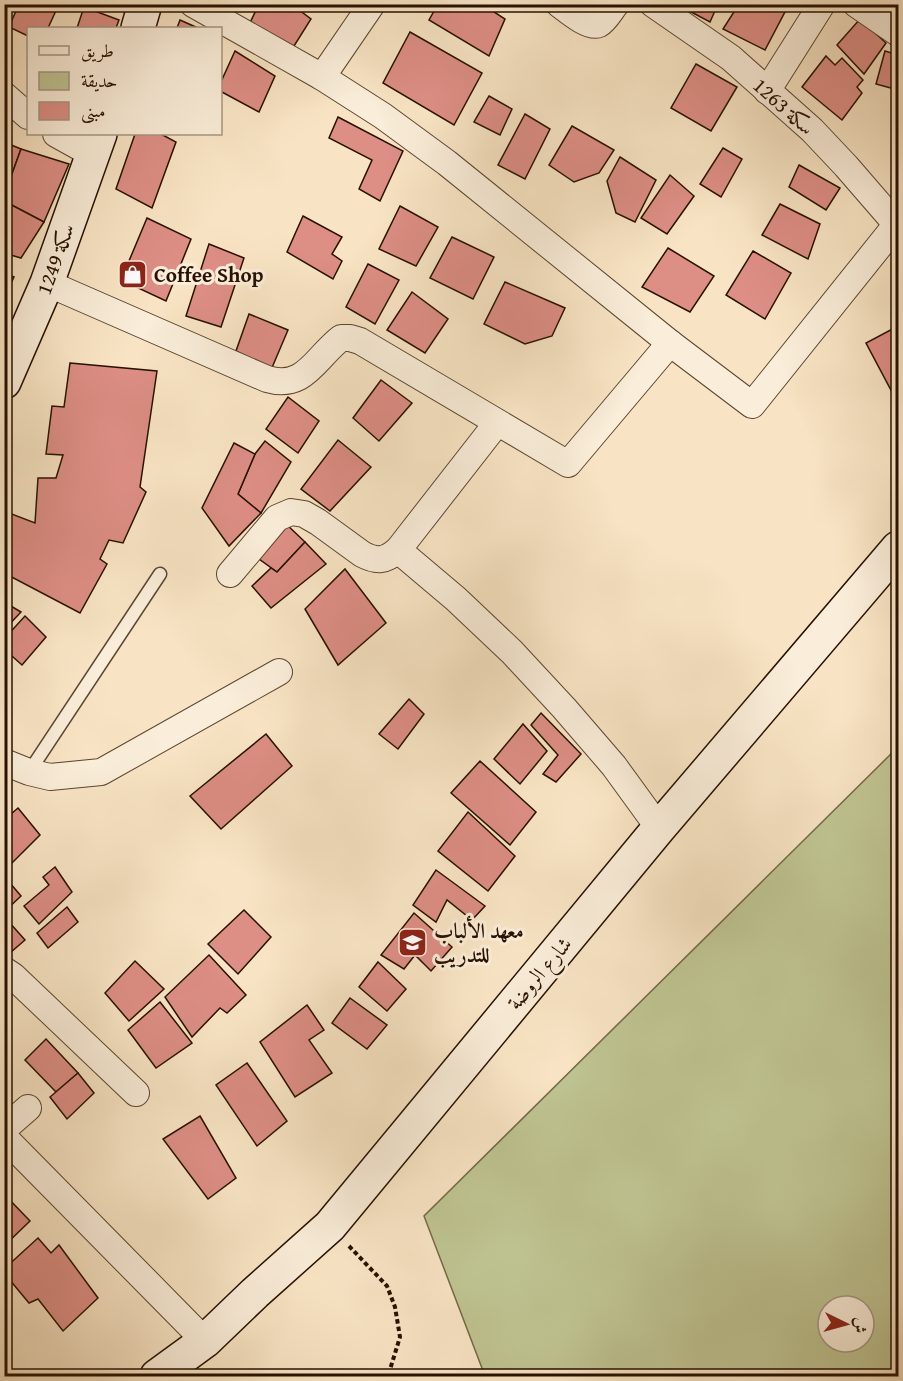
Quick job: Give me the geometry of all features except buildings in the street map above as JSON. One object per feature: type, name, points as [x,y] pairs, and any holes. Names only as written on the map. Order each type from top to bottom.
[{"type":"main road","name":"سكة 1249","points":[[4,382],[47,283],[96,144]]},
{"type":"main road","name":"شارع الروضة","points":[[158,1377],[205,1341],[330,1226],[659,828],[898,548]]},
{"type":"street","points":[[194,4],[322,77],[383,116],[447,163],[670,343],[752,405],[898,225]]},
{"type":"street","points":[[322,77],[372,4]]},
{"type":"street","points":[[559,4],[581,20],[594,25],[601,23],[616,4]]},
{"type":"street","name":"سكة 1263","points":[[653,4],[731,58],[812,130],[898,225]]},
{"type":"street","points":[[767,91],[822,4]]},
{"type":"street","points":[[856,4],[898,33]]},
{"type":"street","points":[[4,95],[27,115]]},
{"type":"street","points":[[60,135],[96,144]]},
{"type":"street","points":[[47,283],[267,379],[279,382],[298,379],[341,338],[360,341],[568,464],[670,343]]},
{"type":"street","points":[[230,574],[277,518],[291,512],[304,514],[311,518],[370,558],[381,560],[390,556],[398,550],[497,423]]},
{"type":"street","points":[[398,550],[456,599],[519,660],[614,766],[659,828]]},
{"type":"street","points":[[4,762],[50,777],[101,772],[279,672]]},
{"type":"street","points":[[4,970],[136,1093]]},
{"type":"street","points":[[4,1129],[28,1108]]},
{"type":"street","points":[[4,1137],[205,1341]]},
{"type":"lane","points":[[29,772],[160,574]]},
{"type":"path","points":[[330,1226],[387,1286],[391,1296],[400,1337],[388,1377]]},
{"type":"green space","points":[[898,747],[898,1376],[485,1376],[424,1216]]},
{"type":"place","name":"Coffee Shop","points":[[133,274]]},
{"type":"place","name":"معهد الألباب للتدريب","points":[[413,942]]}]
